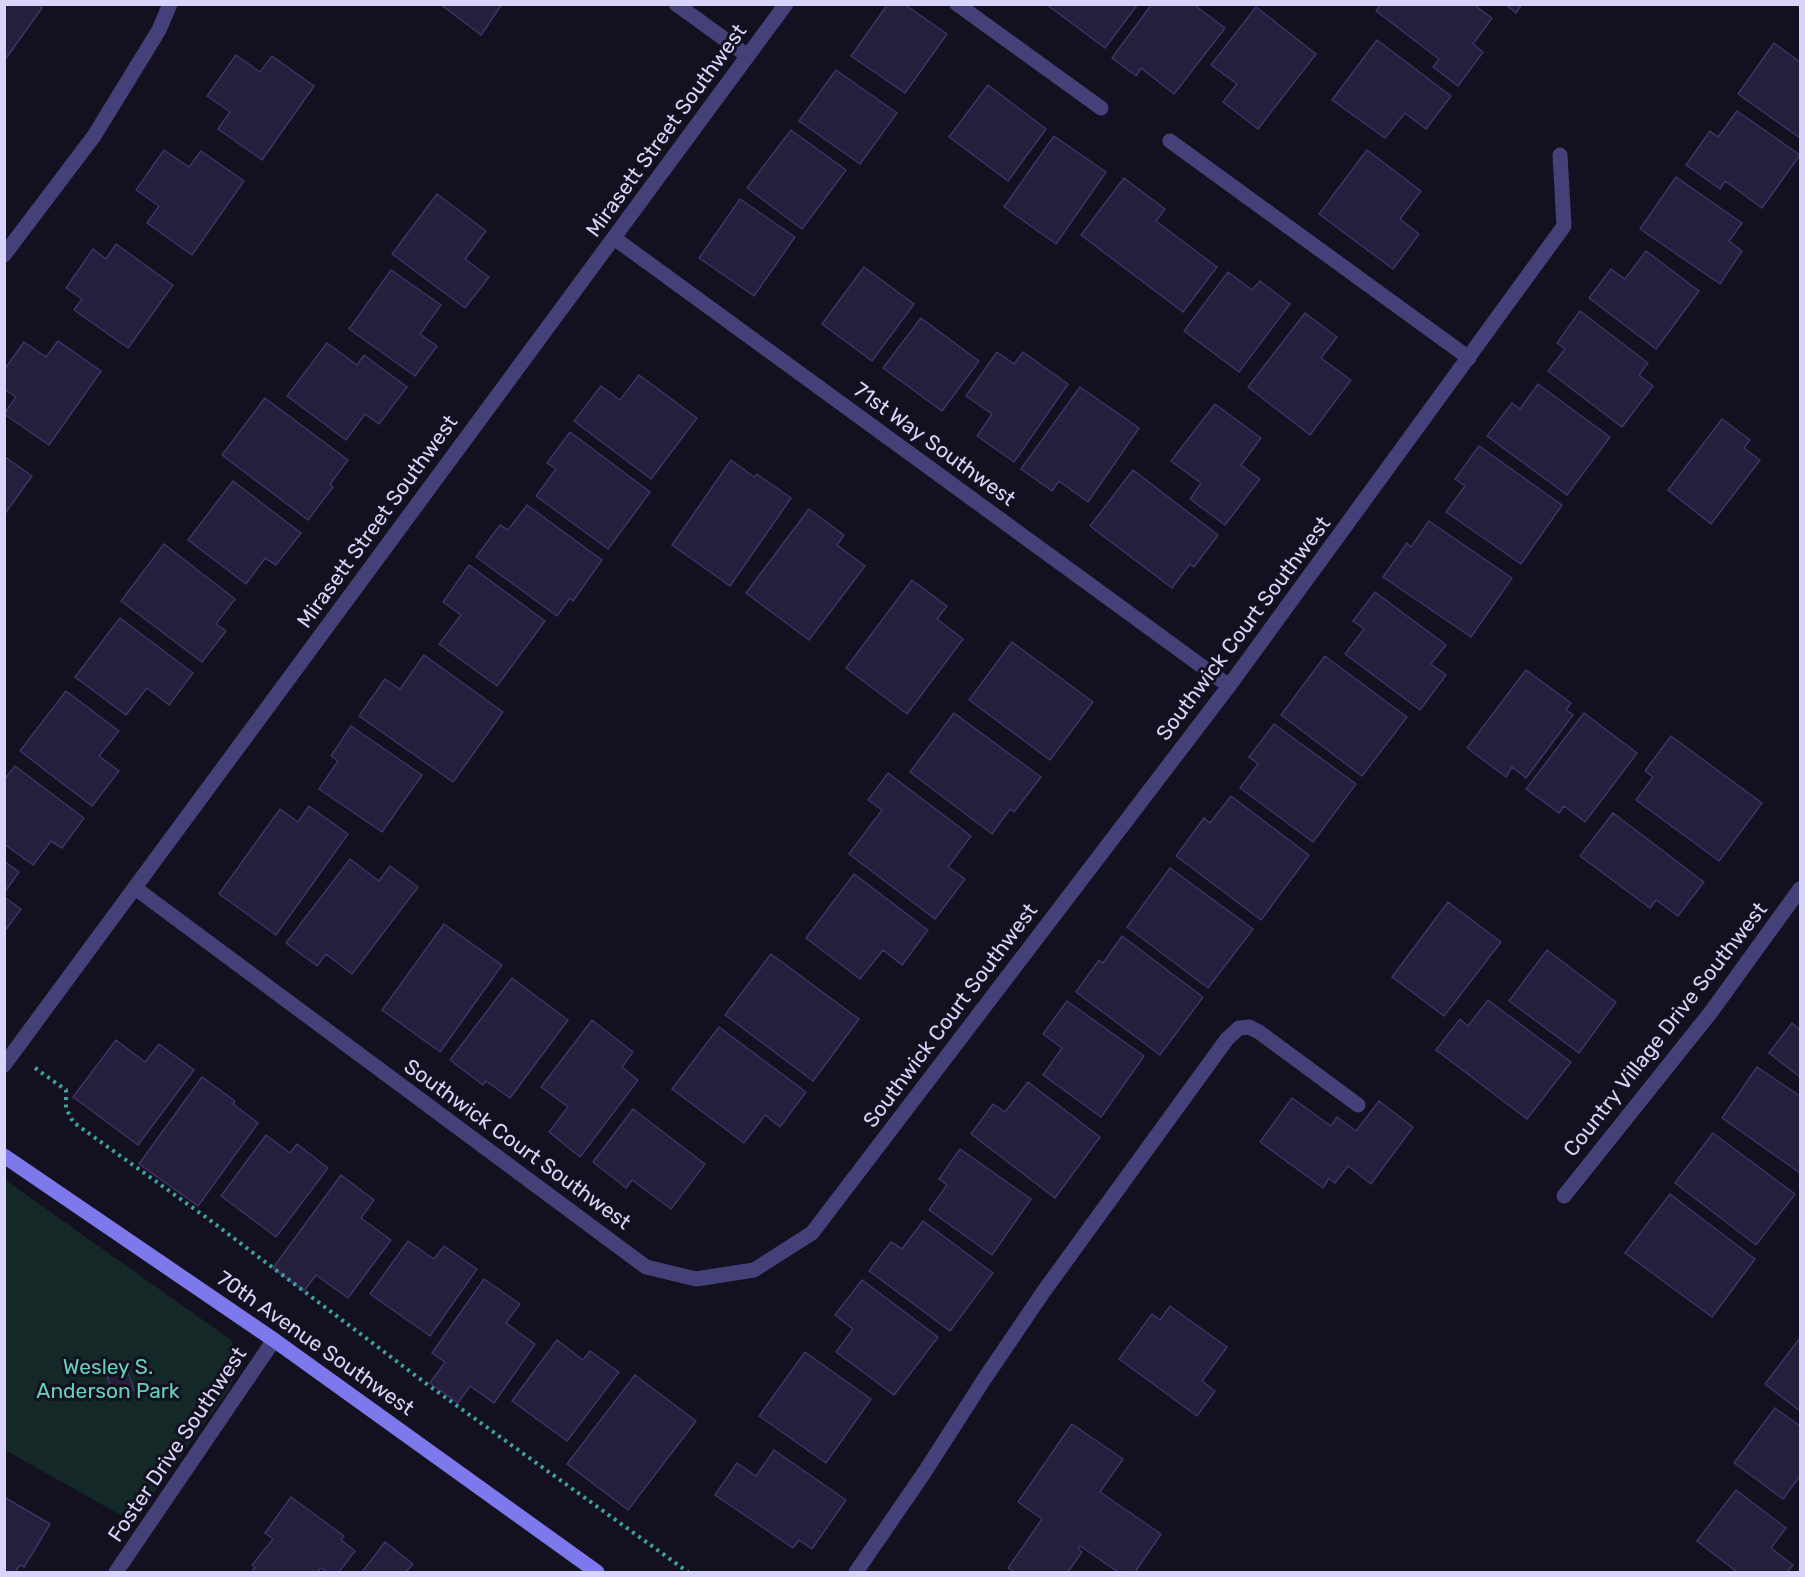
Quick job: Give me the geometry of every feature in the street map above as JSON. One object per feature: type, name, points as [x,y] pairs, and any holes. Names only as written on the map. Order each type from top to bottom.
[{"type":"street","points":[[4,255],[93,136],[159,30],[170,4]]},
{"type":"street","points":[[676,4],[748,56]]},
{"type":"street","name":"Mirasett Street Southwest","points":[[9,1059],[786,4]]},
{"type":"street","points":[[957,4],[1101,108]]},
{"type":"street","points":[[1170,141],[1468,358]]},
{"type":"street","name":"Southwick Court Southwest","points":[[135,888],[646,1267],[696,1279],[754,1270],[812,1233],[1229,686],[1564,226],[1560,155]]},
{"type":"street","name":"71st Way Southwest","points":[[614,238],[1229,686]]},
{"type":"street","name":"Country Village Drive Southwest","points":[[1564,1196],[1711,1012],[1800,889]]},
{"type":"street","points":[[856,1572],[1044,1291],[1227,1039],[1239,1028],[1249,1027],[1259,1032],[1358,1105]]},
{"type":"street","name":"70th Avenue Southwest","points":[[4,1156],[274,1340],[597,1572]]},
{"type":"street","name":"Foster Drive Southwest","points":[[116,1572],[274,1340]]},
{"type":"path","points":[[9,1059],[66,1090],[66,1108],[73,1122],[207,1218],[428,1385],[688,1572]]},
{"type":"green space","name":"Wesley S. Anderson Park","points":[[4,1179],[231,1340],[238,1361],[230,1388],[133,1522],[5,1450]]},
{"type":"building","points":[[4,4],[37,4],[42,8],[4,61]]},
{"type":"building","points":[[440,4],[502,4],[481,35]]},
{"type":"building","points":[[888,4],[904,4],[947,34],[905,93],[851,56]]},
{"type":"building","points":[[1046,4],[1138,4],[1105,48]]},
{"type":"building","points":[[1152,4],[1193,4],[1225,28],[1174,94],[1141,68],[1136,76],[1112,58]]},
{"type":"building","points":[[1381,4],[1473,4],[1492,18],[1473,44],[1483,52],[1458,86],[1433,67],[1439,59],[1376,11]]},
{"type":"building","points":[[1505,4],[1522,4],[1516,13]]},
{"type":"building","points":[[1256,7],[1316,54],[1258,129],[1223,102],[1237,84],[1211,65]]},
{"type":"building","points":[[1377,40],[1451,96],[1426,129],[1405,113],[1385,138],[1332,100]]},
{"type":"building","points":[[1774,43],[1800,62],[1800,138],[1738,94]]},
{"type":"building","points":[[236,55],[260,72],[272,56],[314,86],[262,160],[218,129],[230,112],[207,96]]},
{"type":"building","points":[[836,70],[897,113],[860,164],[799,121]]},
{"type":"building","points":[[988,85],[1046,129],[1008,181],[949,137]]},
{"type":"building","points":[[1737,111],[1800,155],[1762,208],[1725,181],[1720,189],[1686,165],[1710,131],[1718,137]]},
{"type":"building","points":[[791,130],[846,170],[802,229],[747,188]]},
{"type":"building","points":[[1054,136],[1106,172],[1056,244],[1004,207]]},
{"type":"building","points":[[164,150],[189,167],[201,151],[244,181],[192,255],[147,223],[159,206],[136,190]]},
{"type":"building","points":[[1367,150],[1421,191],[1400,219],[1419,234],[1393,269],[1319,214]]},
{"type":"building","points":[[1676,177],[1742,223],[1729,241],[1742,251],[1720,284],[1640,229]]},
{"type":"building","points":[[1124,178],[1165,209],[1156,221],[1217,267],[1183,312],[1081,235]]},
{"type":"building","points":[[437,194],[486,231],[465,259],[489,277],[465,308],[392,254]]},
{"type":"building","points":[[740,199],[795,237],[754,296],[699,258]]},
{"type":"building","points":[[116,244],[173,285],[128,348],[74,310],[82,299],[66,288],[93,249],[106,259]]},
{"type":"building","points":[[1646,251],[1699,291],[1656,349],[1589,298],[1611,269],[1625,279]]},
{"type":"building","points":[[864,267],[914,304],[872,361],[822,324]]},
{"type":"building","points":[[391,270],[441,305],[420,334],[437,346],[415,376],[349,329]]},
{"type":"building","points":[[1228,272],[1252,290],[1260,281],[1290,304],[1239,372],[1184,331]]},
{"type":"building","points":[[1580,311],[1648,363],[1639,375],[1653,386],[1622,427],[1548,371],[1565,349],[1557,343]]},
{"type":"building","points":[[1305,313],[1337,337],[1321,358],[1351,380],[1310,435],[1248,387]]},
{"type":"building","points":[[921,318],[979,361],[942,411],[883,368]]},
{"type":"building","points":[[58,341],[101,371],[49,445],[4,414],[16,397],[4,389],[4,370],[24,342],[46,357]]},
{"type":"building","points":[[327,343],[357,365],[364,355],[407,387],[379,424],[365,414],[346,440],[287,396]]},
{"type":"building","points":[[997,352],[1014,364],[1023,352],[1068,384],[1014,462],[977,436],[992,414],[966,396]]},
{"type":"building","points":[[639,375],[697,418],[651,479],[574,421],[601,386],[620,400]]},
{"type":"building","points":[[1538,384],[1610,437],[1567,495],[1487,436],[1512,403],[1520,409]]},
{"type":"building","points":[[1080,387],[1139,428],[1088,502],[1059,481],[1052,491],[1021,469]]},
{"type":"building","points":[[265,398],[348,460],[330,484],[333,487],[308,520],[222,455]]},
{"type":"building","points":[[1215,404],[1261,438],[1241,465],[1260,479],[1225,525],[1190,499],[1201,483],[1171,461]]},
{"type":"building","points":[[1722,419],[1750,440],[1744,448],[1760,460],[1711,524],[1668,490]]},
{"type":"building","points":[[570,432],[650,492],[608,549],[536,496],[556,469],[547,463]]},
{"type":"building","points":[[1479,446],[1562,505],[1521,564],[1446,512],[1465,486],[1455,479]]},
{"type":"building","points":[[4,456],[32,476],[4,515]]},
{"type":"building","points":[[731,460],[754,477],[757,474],[791,498],[730,586],[672,545]]},
{"type":"building","points":[[1133,470],[1218,535],[1194,567],[1190,564],[1172,588],[1090,526]]},
{"type":"building","points":[[233,481],[301,533],[276,565],[265,558],[246,584],[188,540]]},
{"type":"building","points":[[527,505],[602,560],[573,601],[570,598],[557,616],[476,557],[500,525],[508,530]]},
{"type":"building","points":[[809,509],[844,535],[837,545],[865,566],[809,640],[746,593]]},
{"type":"building","points":[[1429,521],[1512,578],[1471,637],[1383,577],[1407,543],[1411,547]]},
{"type":"building","points":[[164,544],[235,599],[216,624],[226,631],[202,662],[121,601]]},
{"type":"building","points":[[469,565],[545,621],[497,686],[439,644],[461,615],[443,602]]},
{"type":"building","points":[[912,580],[947,606],[937,619],[963,639],[907,714],[846,668]]},
{"type":"building","points":[[1375,592],[1446,645],[1431,664],[1446,675],[1420,710],[1345,654],[1364,629],[1353,621]]},
{"type":"building","points":[[120,618],[193,673],[169,705],[147,688],[126,715],[75,677]]},
{"type":"building","points":[[1012,642],[1093,702],[1050,760],[969,700]]},
{"type":"building","points":[[424,655],[503,712],[453,782],[359,716],[385,679],[400,689]]},
{"type":"building","points":[[1325,656],[1407,717],[1362,776],[1281,715]]},
{"type":"building","points":[[1526,670],[1571,703],[1566,710],[1573,715],[1526,778],[1512,767],[1506,777],[1467,748]]},
{"type":"building","points":[[66,691],[119,731],[99,756],[119,771],[92,806],[20,751]]},
{"type":"building","points":[[954,713],[1041,777],[1014,812],[1010,809],[992,834],[910,772]]},
{"type":"building","points":[[1584,713],[1637,753],[1585,822],[1564,806],[1559,813],[1526,789]]},
{"type":"building","points":[[1274,724],[1356,784],[1313,842],[1240,788],[1258,764],[1249,757]]},
{"type":"building","points":[[351,726],[422,775],[382,832],[319,789],[338,761],[331,756]]},
{"type":"building","points":[[1671,736],[1762,803],[1719,861],[1636,800],[1653,777],[1645,771]]},
{"type":"building","points":[[15,766],[84,818],[62,848],[51,841],[33,865],[4,844],[4,780]]},
{"type":"building","points":[[888,773],[971,836],[948,867],[965,879],[935,919],[849,854],[882,810],[868,800]]},
{"type":"building","points":[[1231,796],[1309,855],[1261,920],[1176,856],[1204,818],[1210,823]]},
{"type":"building","points":[[309,806],[348,834],[276,935],[219,894],[280,809],[298,822]]},
{"type":"building","points":[[1613,813],[1704,882],[1678,916],[1656,900],[1650,908],[1580,856]]},
{"type":"building","points":[[350,859],[379,881],[390,866],[418,887],[352,974],[326,954],[317,966],[286,943]]},
{"type":"building","points":[[4,861],[19,872],[4,893]]},
{"type":"building","points":[[1170,868],[1253,929],[1208,988],[1127,927]]},
{"type":"building","points":[[854,874],[928,930],[902,965],[883,950],[860,979],[806,938]]},
{"type":"building","points":[[4,897],[21,909],[4,932]]},
{"type":"building","points":[[1448,902],[1501,942],[1444,1016],[1392,977]]},
{"type":"building","points":[[444,924],[502,965],[440,1052],[382,1010]]},
{"type":"building","points":[[1122,936],[1203,997],[1160,1055],[1076,992],[1099,960],[1103,963]]},
{"type":"building","points":[[1547,950],[1616,1002],[1579,1053],[1509,1001]]},
{"type":"building","points":[[771,954],[859,1019],[813,1081],[725,1015]]},
{"type":"building","points":[[512,978],[568,1020],[510,1098],[486,1081],[483,1085],[450,1060]]},
{"type":"building","points":[[1488,1000],[1571,1062],[1527,1119],[1436,1050],[1460,1019],[1468,1026]]},
{"type":"building","points":[[1067,1001],[1144,1056],[1101,1117],[1043,1075],[1062,1048],[1043,1034]]},
{"type":"building","points":[[592,1020],[633,1052],[622,1067],[638,1080],[580,1157],[549,1132],[568,1107],[541,1087]]},
{"type":"building","points":[[1792,1023],[1800,1030],[1800,1077],[1769,1053]]},
{"type":"building","points":[[719,1027],[806,1092],[780,1127],[765,1115],[744,1143],[672,1089]]},
{"type":"building","points":[[116,1040],[145,1062],[159,1044],[194,1070],[138,1145],[73,1097]]},
{"type":"building","points":[[1757,1067],[1800,1096],[1800,1173],[1722,1118]]},
{"type":"building","points":[[202,1077],[235,1101],[233,1104],[258,1123],[198,1206],[139,1164]]},
{"type":"building","points":[[1028,1082],[1100,1137],[1055,1198],[971,1134],[993,1104],[1005,1112]]},
{"type":"building","points":[[1292,1098],[1331,1126],[1337,1117],[1356,1131],[1379,1101],[1413,1127],[1371,1184],[1348,1166],[1335,1183],[1329,1178],[1323,1188],[1260,1142]]},
{"type":"building","points":[[633,1109],[705,1164],[671,1209],[632,1180],[626,1188],[593,1162]]},
{"type":"building","points":[[1713,1133],[1795,1194],[1756,1245],[1675,1183]]},
{"type":"building","points":[[266,1135],[290,1153],[297,1144],[328,1168],[276,1237],[221,1196]]},
{"type":"building","points":[[960,1149],[1031,1199],[992,1255],[929,1210],[947,1185],[939,1179]]},
{"type":"building","points":[[341,1175],[374,1200],[361,1218],[391,1240],[348,1298],[316,1275],[304,1291],[273,1268]]},
{"type":"building","points":[[1670,1194],[1755,1259],[1712,1317],[1625,1253]]},
{"type":"building","points":[[923,1221],[993,1273],[950,1331],[869,1271],[891,1242],[902,1249]]},
{"type":"building","points":[[408,1241],[434,1259],[444,1246],[477,1269],[430,1336],[370,1294]]},
{"type":"building","points":[[484,1279],[520,1304],[506,1323],[535,1344],[494,1403],[470,1386],[458,1403],[430,1383],[445,1362],[432,1353]]},
{"type":"building","points":[[862,1280],[938,1337],[894,1395],[836,1352],[853,1329],[835,1315]]},
{"type":"building","points":[[1170,1306],[1227,1347],[1202,1381],[1215,1391],[1197,1416],[1119,1359],[1152,1314],[1160,1320]]},
{"type":"building","points":[[1800,1338],[1800,1411],[1765,1384]]},
{"type":"building","points":[[557,1340],[583,1360],[590,1351],[619,1372],[567,1441],[512,1401]]},
{"type":"building","points":[[805,1352],[871,1399],[826,1463],[759,1416]]},
{"type":"building","points":[[126,1367],[134,1390],[114,1396],[106,1373]]},
{"type":"building","points":[[635,1375],[696,1421],[628,1510],[567,1464]]},
{"type":"building","points":[[1775,1408],[1800,1426],[1800,1476],[1783,1499],[1734,1463]]},
{"type":"building","points":[[1072,1424],[1123,1459],[1100,1492],[1161,1534],[1135,1572],[1118,1572],[1080,1546],[1078,1549],[1082,1552],[1068,1572],[1014,1572],[1008,1568],[1042,1519],[1018,1502]]},
{"type":"building","points":[[774,1450],[846,1500],[812,1549],[799,1540],[793,1548],[715,1495],[737,1463],[756,1476]]},
{"type":"building","points":[[1736,1490],[1786,1528],[1771,1548],[1793,1565],[1787,1572],[1737,1572],[1697,1541]]},
{"type":"building","points":[[4,1497],[50,1524],[24,1567],[20,1565],[15,1572],[4,1572]]},
{"type":"building","points":[[291,1497],[344,1536],[341,1540],[355,1551],[339,1572],[327,1572],[321,1568],[317,1572],[252,1572],[255,1567],[252,1565],[273,1539],[265,1533]]},
{"type":"building","points":[[385,1542],[413,1564],[406,1572],[362,1572]]}]
